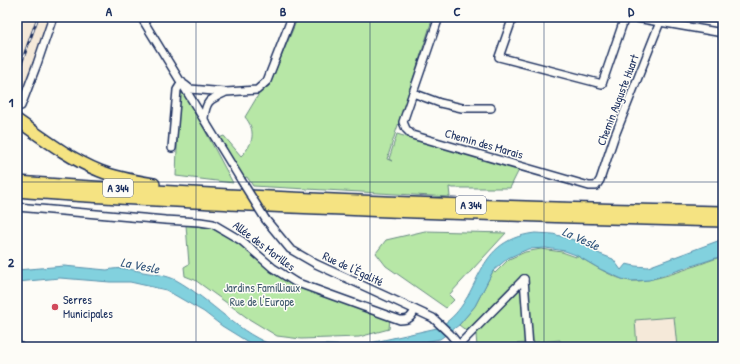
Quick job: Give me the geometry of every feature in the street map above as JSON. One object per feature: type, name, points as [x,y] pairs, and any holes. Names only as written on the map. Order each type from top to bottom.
[{"type":"highway","points":[[17,120],[67,155],[102,172],[133,180],[197,192]]},
{"type":"highway","name":"A 344","points":[[17,182],[197,192],[218,198],[460,214],[723,222]]},
{"type":"highway","name":"A 344","points":[[17,191],[49,194],[723,212]]},
{"type":"highway","points":[[17,196],[49,194]]},
{"type":"street","points":[[21,106],[53,17]]},
{"type":"street","name":"Rue de l'Égalité","points":[[141,17],[266,220],[290,249],[305,258],[433,318],[460,346]]},
{"type":"street","points":[[172,148],[177,90],[182,82],[190,89],[226,92],[258,90],[267,81],[292,17]]},
{"type":"street","name":"Chemin des Marais","points":[[439,17],[403,122],[406,129],[412,135],[590,186],[596,186]]},
{"type":"street","points":[[513,17],[499,57],[602,84],[625,17]]},
{"type":"street","points":[[631,17],[661,19],[723,33]]},
{"type":"street","name":"Chemin Auguste Huart","points":[[596,186],[600,180],[614,138],[661,19]]},
{"type":"street","points":[[204,118],[205,106],[211,99],[226,92]]},
{"type":"street","points":[[413,93],[440,103],[462,108],[491,108]]},
{"type":"street","name":"Allée des Morilles","points":[[17,208],[214,224],[242,241],[273,268],[295,282],[400,320],[407,320],[411,318],[415,310]]},
{"type":"street","points":[[460,346],[524,279],[529,347]]},
{"type":"shaded area","points":[[19,17],[48,17],[38,49],[17,104],[17,22]]},
{"type":"shaded area","points":[[633,312],[676,316],[679,347],[503,347],[503,345],[526,342]]},
{"type":"green space","points":[[298,17],[433,17],[387,159],[392,161],[389,159],[397,134],[519,170],[510,188],[449,187],[450,197],[253,186],[247,177],[243,178],[219,138],[224,136],[241,156],[249,147],[252,132],[249,122],[245,117],[260,92],[269,86]]},
{"type":"green space","points":[[179,93],[185,93],[233,183],[176,176]]},
{"type":"green space","name":"Jardins Familliaux Rue de l'Europe","points":[[186,225],[211,228],[231,239],[291,283],[309,291],[390,319],[389,329],[359,337],[301,339],[277,336],[249,319],[195,280],[185,276],[184,267],[189,264]]},
{"type":"green space","points":[[425,231],[506,233],[449,295],[454,300],[446,308],[386,266],[376,253],[386,240]]},
{"type":"green space","points":[[541,249],[562,252],[576,257],[576,255],[618,278],[631,281],[641,281],[664,276],[723,256],[723,273],[720,273],[721,284],[723,284],[723,347],[677,347],[674,317],[635,320],[637,347],[560,347],[560,340],[503,345],[503,347],[477,347],[476,335],[468,332],[459,325],[475,306],[493,271],[495,273],[509,259],[525,252]]},
{"type":"water","name":"La Vesle","points":[[535,233],[553,234],[581,242],[600,254],[613,259],[621,270],[626,264],[648,267],[723,239],[723,258],[722,256],[649,280],[630,281],[600,269],[576,255],[565,251],[546,248],[528,249],[508,258],[493,271],[475,306],[459,325],[440,339],[397,347],[312,347],[323,345],[357,346],[437,328],[452,317],[463,304],[487,260],[498,248],[514,238]]},
{"type":"water","name":"La Vesle","points":[[64,266],[107,270],[134,270],[172,278],[202,297],[238,326],[278,347],[256,347],[222,326],[204,312],[166,290],[130,282],[60,278],[17,282],[17,270]]},
{"type":"railway","points":[[17,75],[38,17]]},
{"type":"place","name":"Serres Municipales","points":[[55,307]]}]
